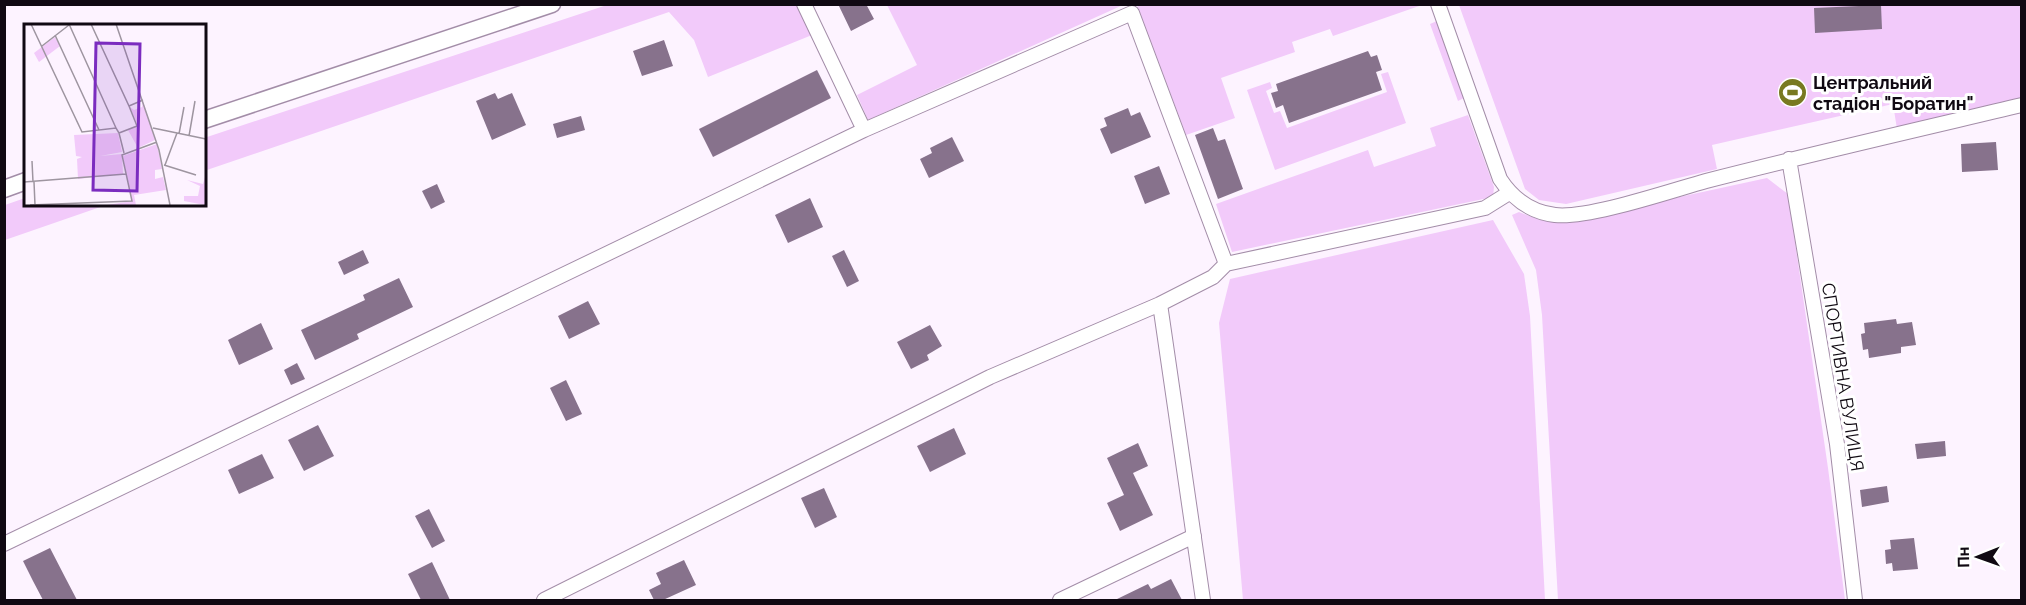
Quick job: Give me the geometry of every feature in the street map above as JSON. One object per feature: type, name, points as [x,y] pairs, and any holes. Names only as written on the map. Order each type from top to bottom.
[{"type":"street","points":[[206,119],[552,4]]},
{"type":"street","points":[[804,4],[864,130]]},
{"type":"street","points":[[1438,4],[1500,179],[1509,194],[1532,210],[1556,215],[1591,211],[1789,159],[2022,105]]},
{"type":"street","points":[[4,544],[461,321],[864,130],[1132,13],[1226,264]]},
{"type":"street","name":"СПОРТИВНА ВУЛИЦЯ","points":[[1789,159],[1837,444],[1855,600]]},
{"type":"street","points":[[4,189],[24,182]]},
{"type":"street","points":[[544,600],[990,377],[1160,304],[1213,277],[1226,264],[1485,208],[1509,194]]},
{"type":"street","points":[[1160,304],[1203,600]]},
{"type":"street","points":[[1060,600],[1194,536]]},
{"type":"shaded area","points":[[607,5],[798,5],[812,35],[708,77],[694,40],[669,12],[206,170],[206,137]]},
{"type":"shaded area","points":[[887,5],[1123,5],[868,120],[857,95],[917,65]]},
{"type":"shaded area","points":[[1137,5],[1422,5],[1333,36],[1330,29],[1292,42],[1295,52],[1221,78],[1235,118],[1186,135]]},
{"type":"shaded area","points":[[1459,5],[2021,5],[2021,99],[1897,129],[1893,104],[1712,145],[1717,169],[1566,204],[1539,200],[1525,189]]},
{"type":"shaded area","points":[[1437,21],[1464,98],[1458,101],[1430,24]]},
{"type":"shaded area","points":[[1388,72],[1406,123],[1275,170],[1247,90],[1270,82],[1272,88],[1266,91],[1274,113],[1280,111],[1287,128],[1387,92],[1381,74]]},
{"type":"shaded area","points":[[1468,115],[1494,187],[1493,197],[1232,252],[1216,204],[1368,150],[1374,167],[1436,146],[1430,128]]},
{"type":"shaded area","points":[[1767,178],[1788,194],[1845,600],[1558,600],[1542,315],[1536,270],[1512,215],[1519,212],[1540,220],[1564,222]]},
{"type":"shaded area","points":[[24,198],[24,206],[103,206],[5,240],[5,205]]},
{"type":"shaded area","points":[[1493,220],[1524,274],[1530,316],[1545,600],[1243,600],[1219,323],[1230,279]]},
{"type":"building","points":[[838,4],[866,4],[874,19],[851,31]]},
{"type":"building","points":[[1881,5],[1882,29],[1815,33],[1814,8]]},
{"type":"building","points":[[664,40],[673,66],[642,76],[633,51]]},
{"type":"building","points":[[1368,51],[1371,57],[1377,55],[1382,70],[1376,72],[1382,90],[1289,123],[1283,105],[1276,108],[1271,93],[1278,91],[1276,84]]},
{"type":"building","points":[[817,70],[831,98],[713,157],[699,129]]},
{"type":"building","points":[[495,93],[498,99],[512,93],[526,125],[492,140],[476,101]]},
{"type":"building","points":[[1128,108],[1131,116],[1140,112],[1151,137],[1111,154],[1100,129],[1107,126],[1104,118]]},
{"type":"building","points":[[581,116],[585,130],[557,138],[553,124]]},
{"type":"building","points":[[1213,128],[1218,141],[1225,139],[1243,189],[1218,199],[1195,135]]},
{"type":"building","points":[[952,137],[964,161],[929,178],[920,159],[932,153],[930,148]]},
{"type":"building","points":[[1996,142],[1998,170],[1962,172],[1961,144]]},
{"type":"building","points":[[1159,166],[1170,194],[1145,204],[1134,176]]},
{"type":"building","points":[[437,184],[445,202],[431,209],[422,191]]},
{"type":"building","points":[[810,198],[823,227],[788,243],[775,215]]},
{"type":"building","points":[[363,250],[369,263],[344,275],[338,262]]},
{"type":"building","points":[[844,250],[859,281],[847,287],[832,256]]},
{"type":"building","points":[[399,278],[413,307],[357,334],[359,339],[315,360],[301,330],[365,300],[363,295]]},
{"type":"building","points":[[588,301],[600,324],[569,339],[558,316]]},
{"type":"building","points":[[1896,319],[1897,324],[1912,322],[1916,345],[1901,347],[1901,353],[1869,358],[1868,349],[1863,350],[1861,334],[1865,333],[1864,323]]},
{"type":"building","points":[[261,323],[273,349],[239,365],[228,340]]},
{"type":"building","points":[[930,325],[942,346],[927,355],[929,360],[911,369],[897,342]]},
{"type":"building","points":[[297,363],[305,379],[291,385],[284,370]]},
{"type":"building","points":[[566,380],[582,414],[566,421],[550,388]]},
{"type":"building","points":[[318,425],[334,456],[304,471],[288,440]]},
{"type":"building","points":[[954,428],[966,454],[930,472],[917,446]]},
{"type":"building","points":[[1945,441],[1946,456],[1917,459],[1915,444]]},
{"type":"building","points":[[1138,443],[1148,466],[1133,473],[1153,515],[1120,531],[1107,503],[1124,495],[1107,458]]},
{"type":"building","points":[[262,454],[274,478],[239,494],[228,470]]},
{"type":"building","points":[[1887,486],[1889,502],[1862,507],[1860,490]]},
{"type":"building","points":[[824,488],[837,517],[815,528],[801,498]]},
{"type":"building","points":[[429,509],[445,541],[432,548],[415,516]]},
{"type":"building","points":[[1914,538],[1918,569],[1893,571],[1892,563],[1886,564],[1885,550],[1891,549],[1890,540]]},
{"type":"building","points":[[50,548],[77,600],[43,600],[33,581],[23,561]]},
{"type":"building","points":[[684,560],[696,585],[663,600],[654,600],[649,590],[661,584],[656,573]]},
{"type":"building","points":[[432,562],[450,600],[421,600],[408,574]]},
{"type":"building","points":[[1171,579],[1182,600],[1115,600],[1148,584],[1151,589]]},
{"type":"place","name":"Центральний стадіон \"Боратин\"","points":[[1792,92]]}]
